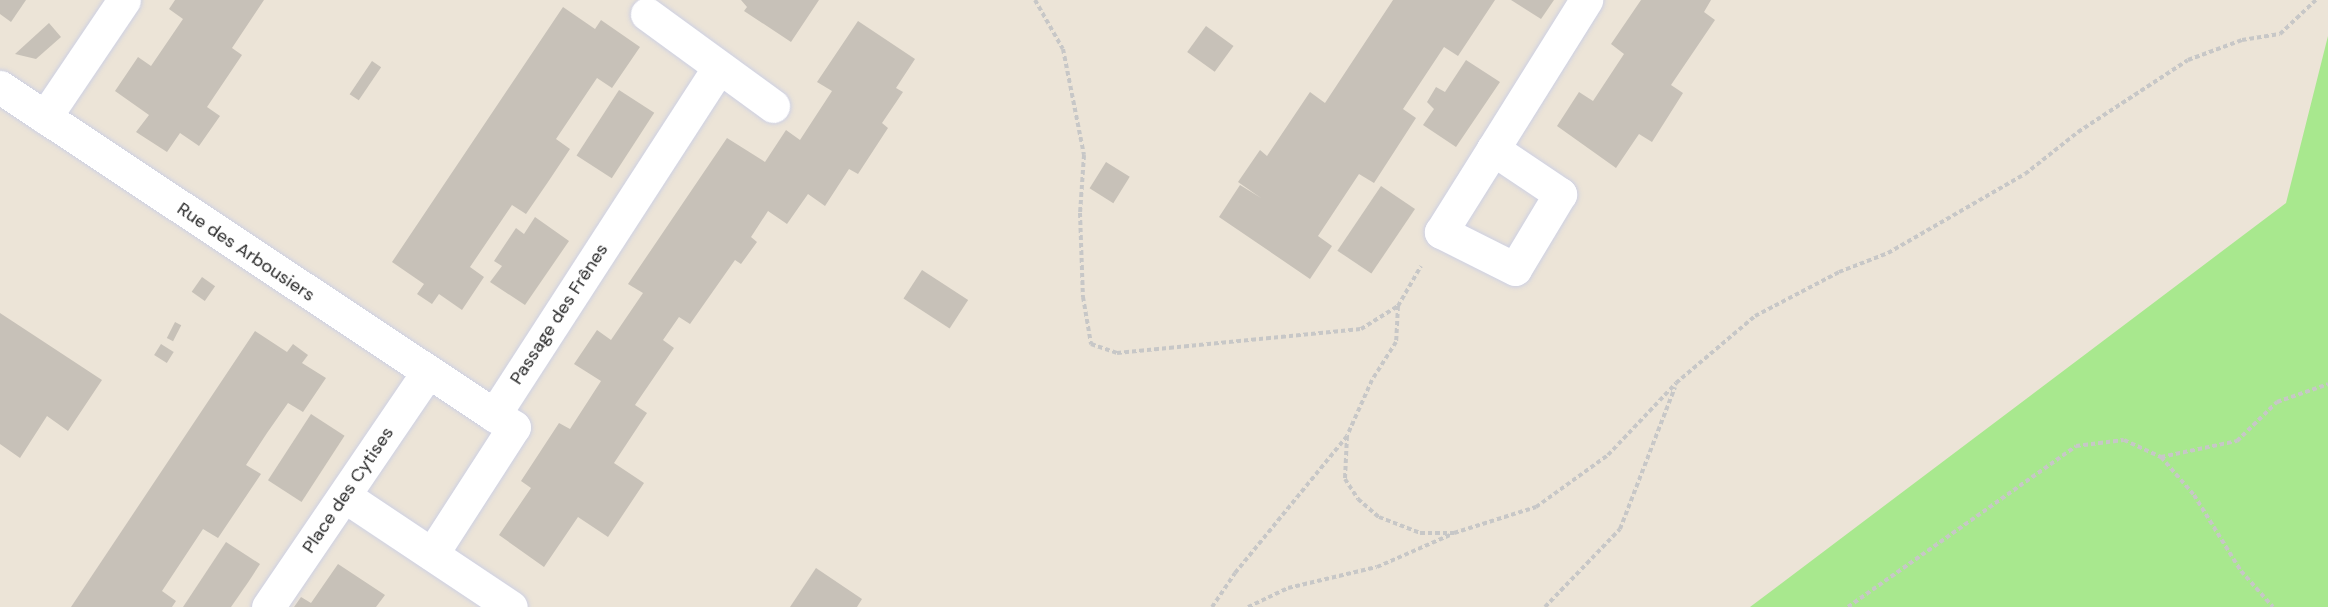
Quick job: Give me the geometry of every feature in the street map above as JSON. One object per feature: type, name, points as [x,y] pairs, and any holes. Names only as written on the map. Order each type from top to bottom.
[{"type":"street","points":[[45,117],[124,0]]},
{"type":"street","points":[[1493,149],[1560,194],[1515,269],[1441,232],[1586,0]]},
{"type":"street","points":[[647,14],[773,106]]},
{"type":"street","name":"Passage des Frênes","points":[[494,415],[719,67]]},
{"type":"street","name":"Rue des Arbousiers","points":[[0,87],[427,373],[494,415]]},
{"type":"street","name":"Place des Cytises","points":[[268,607],[346,496],[427,373]]},
{"type":"street","points":[[432,554],[514,427],[494,415]]},
{"type":"street","points":[[346,496],[511,607]]},
{"type":"path","points":[[1035,0],[1063,49],[1084,155],[1081,237],[1083,297],[1091,344],[1117,353],[1330,335],[1361,329],[1398,306]]},
{"type":"path","points":[[1248,607],[1288,588],[1377,567],[1454,533],[1536,507],[1608,455],[1676,383],[1755,316],[1839,272],[1888,253],[2025,174],[2078,132],[2188,60],[2242,40],[2280,34],[2316,0]]},
{"type":"path","points":[[1212,607],[1234,573],[1347,436],[1372,380],[1396,342],[1398,306],[1441,232]]},
{"type":"path","points":[[1545,607],[1620,529],[1676,383]]},
{"type":"path","points":[[2162,457],[2237,441],[2277,402],[2328,384]]},
{"type":"path","points":[[1347,436],[1345,479],[1358,499],[1380,517],[1420,533],[1454,533]]},
{"type":"path","points":[[1848,607],[2076,446],[2124,440],[2162,457],[2194,495],[2241,571],[2272,607]]},
{"type":"green space","points":[[2328,36],[2328,607],[1750,607],[2286,203]]},
{"type":"building","points":[[0,0],[26,0],[11,22],[0,14]]},
{"type":"building","points":[[175,0],[264,0],[232,48],[242,55],[207,107],[220,116],[199,146],[180,133],[167,152],[136,132],[149,115],[115,91],[138,57],[151,66],[183,19],[169,9]]},
{"type":"building","points":[[741,0],[819,0],[791,42],[744,11],[747,7]]},
{"type":"building","points":[[1393,0],[1495,0],[1458,56],[1444,47],[1403,109],[1416,118],[1374,183],[1359,174],[1318,236],[1332,246],[1310,279],[1219,217],[1240,185],[1261,198],[1238,182],[1260,150],[1267,156],[1310,92],[1325,103]]},
{"type":"building","points":[[1511,0],[1554,0],[1541,19]]},
{"type":"building","points":[[1641,0],[1711,0],[1704,12],[1715,20],[1671,85],[1683,93],[1652,142],[1639,134],[1616,168],[1557,126],[1579,92],[1593,101],[1624,54],[1611,44]]},
{"type":"building","points":[[563,7],[595,29],[601,20],[640,47],[612,88],[597,78],[556,139],[570,149],[548,182],[526,214],[512,205],[470,267],[484,277],[462,310],[439,294],[432,304],[417,294],[424,284],[392,262]]},
{"type":"building","points":[[858,21],[915,59],[896,88],[903,92],[882,123],[888,128],[858,174],[849,169],[825,206],[808,194],[787,224],[768,211],[751,237],[757,242],[741,264],[735,260],[690,324],[679,317],[663,340],[674,348],[635,405],[647,413],[614,463],[644,483],[608,537],[578,517],[544,567],[499,535],[531,488],[521,481],[559,423],[570,429],[601,381],[574,364],[597,330],[611,340],[643,293],[628,284],[727,138],[765,162],[786,130],[800,140],[832,91],[817,82]]},
{"type":"building","points":[[49,23],[61,37],[36,59],[15,54]]},
{"type":"building","points":[[1206,26],[1234,46],[1215,72],[1187,52]]},
{"type":"building","points":[[1466,60],[1500,82],[1456,147],[1423,125],[1434,109],[1427,102],[1436,87],[1445,92]]},
{"type":"building","points":[[372,61],[381,67],[359,100],[350,94]]},
{"type":"building","points":[[619,90],[654,113],[612,178],[577,155]]},
{"type":"building","points":[[1106,162],[1130,177],[1113,203],[1090,188]]},
{"type":"building","points":[[1381,186],[1415,209],[1371,274],[1337,251]]},
{"type":"building","points":[[535,217],[569,241],[525,305],[490,282],[502,266],[494,261],[516,228],[524,234]]},
{"type":"building","points":[[922,270],[968,300],[950,328],[903,299]]},
{"type":"building","points":[[202,277],[215,286],[205,301],[192,292]]},
{"type":"building","points":[[0,313],[102,380],[68,431],[47,416],[20,458],[0,444]]},
{"type":"building","points":[[175,322],[181,325],[173,341],[167,338]]},
{"type":"building","points":[[255,331],[287,352],[293,344],[308,355],[302,363],[326,378],[303,412],[288,403],[267,433],[246,465],[261,474],[218,538],[203,529],[162,591],[176,601],[172,607],[71,607]]},
{"type":"building","points":[[161,344],[174,352],[167,363],[154,355]]},
{"type":"building","points":[[311,414],[345,436],[302,502],[268,480]]},
{"type":"building","points":[[226,542],[260,564],[249,581],[231,607],[183,607]]},
{"type":"building","points":[[338,564],[385,595],[376,607],[294,607],[301,597],[311,603]]},
{"type":"building","points":[[816,568],[862,599],[857,607],[790,607]]}]
